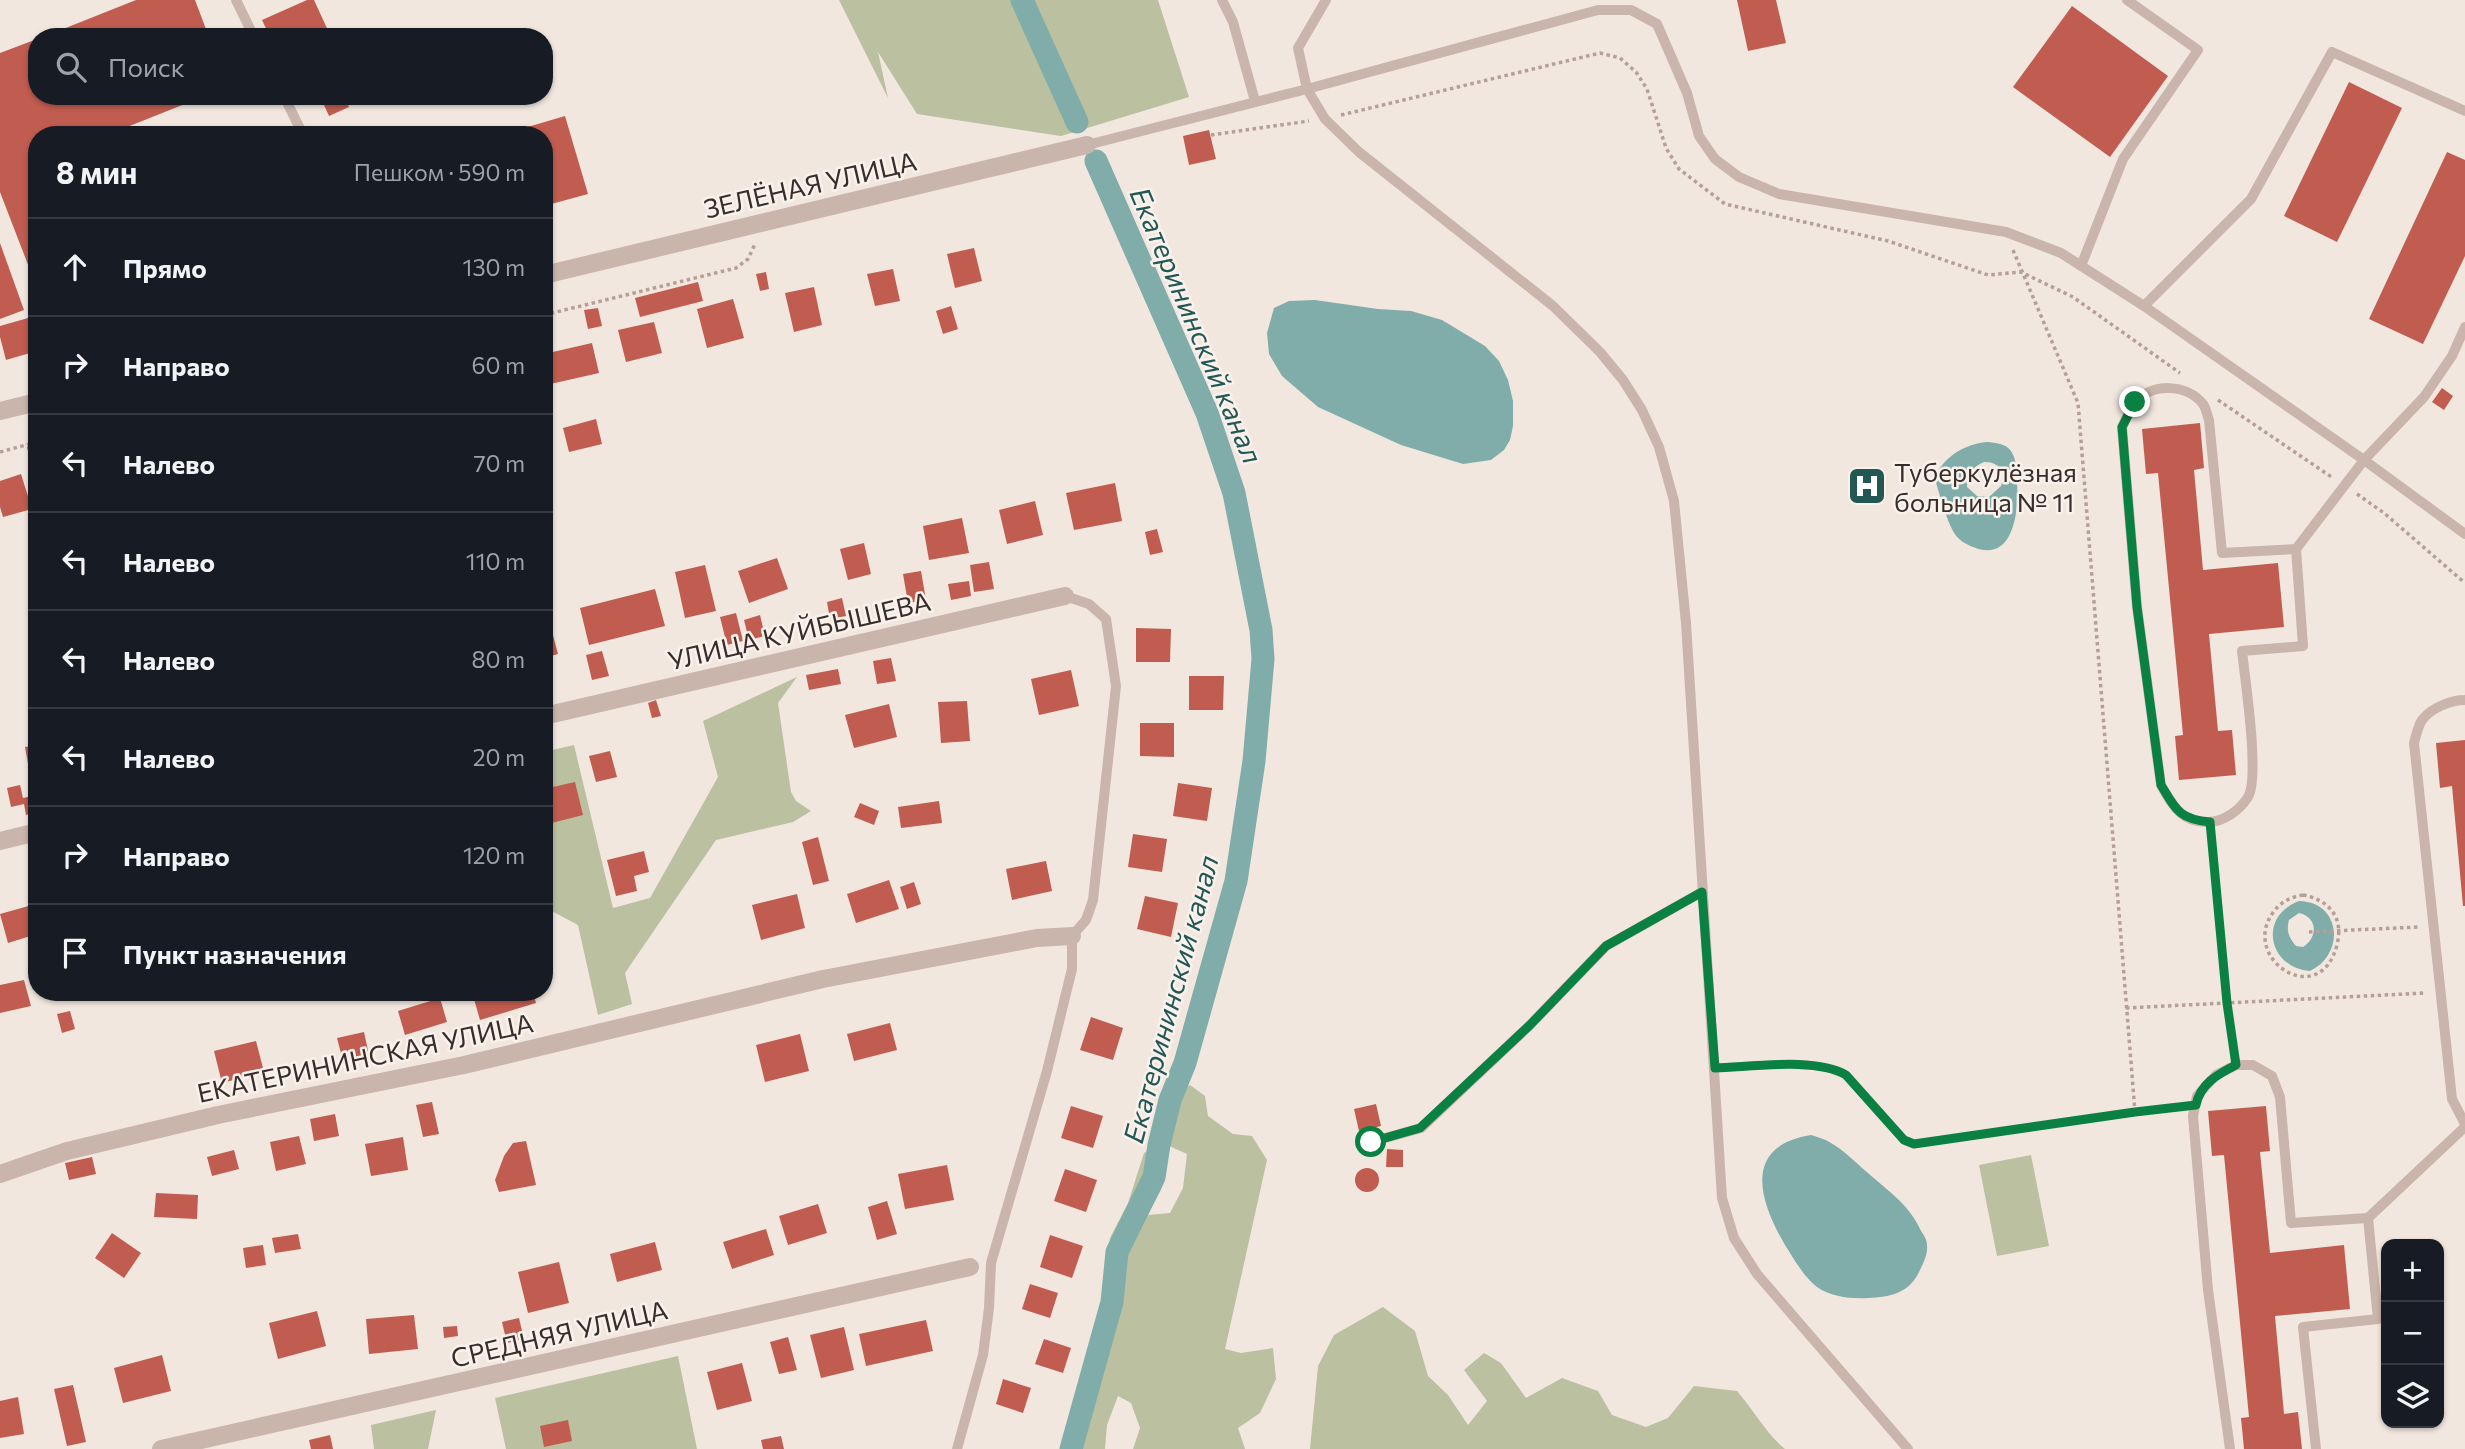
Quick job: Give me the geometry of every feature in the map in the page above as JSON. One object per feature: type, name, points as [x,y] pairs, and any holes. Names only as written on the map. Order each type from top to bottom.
[{"type":"street","name":"ЗЕЛЁНАЯ УЛИЦА","points":[[553,273],[1087,145]]},
{"type":"street","points":[[0,411],[28,404]]},
{"type":"street","name":"УЛИЦА КУЙБЫШЕВА","points":[[553,714],[1065,596]]},
{"type":"street","points":[[0,841],[28,834]]},
{"type":"street","name":"ЕКАТЕРИНИНСКАЯ УЛИЦА","points":[[0,1174],[67,1151],[218,1115],[464,1065],[823,979],[1037,938],[1072,936]]},
{"type":"street","name":"СРЕДНЯЯ УЛИЦА","points":[[161,1449],[970,1267]]},
{"type":"lane","points":[[236,0],[250,28]]},
{"type":"lane","points":[[1222,0],[1233,22],[1255,102]]},
{"type":"lane","points":[[1326,0],[1298,48],[1307,89],[1325,119],[1359,152],[1553,306],[1600,352],[1623,380],[1642,410],[1659,447],[1674,502],[1686,623],[1722,1198],[1734,1238],[1756,1274],[1908,1449]]},
{"type":"lane","points":[[2081,265],[2123,159],[2197,50],[2127,0]]},
{"type":"lane","points":[[1087,145],[1598,10],[1631,10],[1657,24],[1687,93],[1699,136],[1715,159],[1739,177],[1779,194],[2006,232],[2061,253],[2144,306],[2465,534]]},
{"type":"lane","points":[[2144,306],[2252,199],[2332,52],[2465,111]]},
{"type":"lane","points":[[288,105],[299,126]]},
{"type":"lane","points":[[2296,549],[2222,553],[2210,420],[2203,404],[2185,390],[2171,388],[2154,390],[2135,402],[2122,427],[2137,607],[2161,785],[2175,810],[2190,820],[2210,822],[2233,814],[2249,795],[2253,772],[2242,651],[2303,646],[2296,549],[2364,460],[2424,397],[2452,356],[2465,327]]},
{"type":"lane","points":[[957,1449],[983,1355],[991,1263],[1047,1071],[1072,969],[1072,936],[1086,920],[1093,900],[1116,686],[1107,619],[1089,604],[1065,596]]},
{"type":"lane","points":[[2230,1449],[2208,1290],[2193,1116],[2197,1096],[2216,1074],[2236,1065],[2253,1065],[2272,1076],[2280,1097],[2291,1223],[2368,1219],[2465,1125],[2452,1099],[2414,743],[2422,720],[2439,706],[2465,700]]},
{"type":"lane","points":[[1371,1142],[1420,1128],[1530,1025],[1606,946],[1702,892]]},
{"type":"lane","points":[[2316,1449],[2303,1327],[2378,1319],[2368,1219]]},
{"type":"path","points":[[1211,135],[1325,119],[1600,53],[1620,58],[1636,72],[1647,89],[1666,148],[1679,169],[1725,204],[1888,242],[1988,275],[2021,272],[2073,297],[2189,380]]},
{"type":"path","points":[[553,313],[736,268],[747,259],[767,220]]},
{"type":"path","points":[[2006,232],[2078,403],[2135,1112]]},
{"type":"path","points":[[2210,394],[2384,513],[2465,583]]},
{"type":"path","points":[[0,452],[28,444]]},
{"type":"path","points":[[2210,822],[2227,1003],[2236,1065]]},
{"type":"path","points":[[2295,896],[2312,897],[2327,904],[2336,915],[2339,930],[2338,943],[2332,958],[2314,975],[2299,977],[2286,972],[2266,947],[2265,931],[2269,918],[2279,905],[2295,896]]},
{"type":"path","points":[[2309,932],[2434,926]]},
{"type":"path","points":[[2126,1008],[2441,993]]},
{"type":"path","points":[[1715,1068],[1813,1065],[1835,1069],[1846,1075],[1904,1140],[1914,1144],[2196,1105]]},
{"type":"green space","points":[[839,0],[1158,0],[1189,97],[1061,136],[917,114],[878,52],[888,98]]},
{"type":"green space","points":[[797,677],[778,703],[791,792],[796,801],[811,811],[793,822],[716,840],[625,973],[632,1004],[598,1015],[578,925],[553,912],[553,750],[574,745],[613,908],[650,898],[718,777],[703,721]]},
{"type":"green space","points":[[1190,1085],[1205,1096],[1208,1116],[1233,1134],[1252,1136],[1267,1160],[1225,1349],[1241,1353],[1273,1348],[1276,1379],[1260,1413],[1238,1428],[1245,1449],[1133,1449],[1140,1428],[1131,1403],[1118,1396],[1107,1425],[1105,1449],[1062,1449],[1102,1299],[1110,1238],[1128,1203],[1144,1153],[1159,1145],[1166,1164],[1164,1181],[1148,1215],[1170,1213],[1183,1188],[1187,1154],[1167,1145],[1165,1134],[1174,1115],[1176,1095]]},
{"type":"green space","points":[[2031,1155],[2049,1246],[1997,1256],[1979,1165]]},
{"type":"green space","points":[[1383,1307],[1415,1331],[1428,1376],[1448,1395],[1468,1425],[1487,1401],[1464,1370],[1484,1353],[1501,1363],[1526,1398],[1562,1378],[1598,1391],[1612,1415],[1646,1427],[1668,1418],[1694,1386],[1737,1391],[1785,1449],[1310,1449],[1318,1366],[1334,1335]]},
{"type":"green space","points":[[678,1356],[697,1449],[506,1449],[495,1398]]},
{"type":"green space","points":[[436,1410],[428,1449],[374,1449],[371,1425]]},
{"type":"water","points":[[1315,300],[1411,311],[1442,320],[1485,346],[1499,361],[1508,380],[1513,401],[1513,426],[1510,440],[1504,450],[1491,460],[1463,464],[1401,445],[1318,407],[1282,376],[1269,354],[1267,333],[1274,308],[1289,301]]},
{"type":"water","points":[[1979,443],[2006,446],[2013,455],[2017,471],[2017,507],[2011,531],[1997,548],[1987,550],[1967,544],[1955,534],[1935,479],[1943,464],[1955,453]],"holes":[[[1988,462],[2001,468],[2005,474],[2001,486],[1989,497],[1977,496],[1967,487],[1968,478],[1976,466]]]},
{"type":"water","points":[[2299,901],[2313,904],[2324,910],[2331,919],[2334,930],[2329,953],[2310,971],[2296,968],[2277,952],[2273,929],[2277,918],[2286,908]],"holes":[[[2299,913],[2313,923],[2313,933],[2303,947],[2296,946],[2289,934],[2289,920]]]},
{"type":"water","points":[[1811,1135],[1829,1142],[1845,1153],[1911,1213],[1926,1239],[1927,1252],[1916,1278],[1905,1289],[1892,1295],[1868,1298],[1848,1298],[1828,1293],[1807,1278],[1785,1245],[1768,1210],[1762,1177],[1774,1150],[1789,1141]]},
{"type":"building","points":[[136,0],[195,0],[206,28],[66,28]]},
{"type":"building","points":[[307,0],[314,0],[327,28],[266,28],[262,20]]},
{"type":"building","points":[[1737,0],[1776,0],[1786,43],[1748,51]]},
{"type":"building","points":[[2072,6],[2168,76],[2110,157],[2013,87]]},
{"type":"building","points":[[28,42],[28,105],[182,105],[130,126],[28,126],[28,265],[0,192],[0,53]]},
{"type":"building","points":[[2349,82],[2402,108],[2337,242],[2284,216]]},
{"type":"building","points":[[324,105],[348,105],[349,107],[329,116]]},
{"type":"building","points":[[565,116],[588,194],[553,204],[553,126],[531,126]]},
{"type":"building","points":[[1209,130],[1216,159],[1189,165],[1183,136]]},
{"type":"building","points":[[2447,152],[2465,160],[2465,256],[2423,344],[2369,319]]},
{"type":"building","points":[[0,243],[24,310],[0,319]]},
{"type":"building","points":[[974,248],[982,281],[955,288],[947,254]]},
{"type":"building","points":[[893,269],[900,301],[875,306],[867,274]]},
{"type":"building","points":[[766,272],[769,289],[760,291],[756,274]]},
{"type":"building","points":[[698,282],[703,301],[640,317],[635,298]]},
{"type":"building","points":[[814,287],[822,325],[794,332],[785,293]]},
{"type":"building","points":[[733,299],[744,338],[707,348],[697,309]]},
{"type":"building","points":[[951,306],[958,329],[943,334],[936,311]]},
{"type":"building","points":[[598,308],[602,326],[588,329],[584,310]]},
{"type":"building","points":[[28,318],[28,354],[6,360],[0,326]]},
{"type":"building","points":[[654,322],[662,353],[626,362],[618,330]]},
{"type":"building","points":[[592,343],[599,373],[553,383],[553,352]]},
{"type":"building","points":[[2442,388],[2453,396],[2444,410],[2432,402]]},
{"type":"building","points":[[596,419],[602,444],[569,452],[563,428]]},
{"type":"building","points":[[2200,423],[2204,468],[2194,470],[2203,570],[2278,563],[2284,627],[2209,634],[2218,731],[2232,730],[2236,775],[2179,780],[2175,736],[2183,735],[2158,473],[2146,474],[2142,429]]},
{"type":"building","points":[[21,474],[28,496],[28,510],[3,517],[0,507],[0,481]]},
{"type":"building","points":[[1115,483],[1122,521],[1074,530],[1066,493]]},
{"type":"building","points":[[1035,501],[1043,535],[1007,544],[999,510]]},
{"type":"building","points":[[962,518],[969,553],[929,560],[923,526]]},
{"type":"building","points":[[1157,529],[1163,552],[1150,555],[1145,532]]},
{"type":"building","points":[[864,543],[871,574],[848,580],[840,549]]},
{"type":"building","points":[[777,558],[788,589],[749,603],[738,571]]},
{"type":"building","points":[[989,562],[994,589],[974,592],[970,565]]},
{"type":"building","points":[[705,565],[716,611],[685,618],[675,572]]},
{"type":"building","points":[[921,571],[926,600],[908,603],[903,574]]},
{"type":"building","points":[[969,581],[971,596],[951,600],[948,584]]},
{"type":"building","points":[[655,589],[665,626],[589,645],[580,608]]},
{"type":"building","points":[[842,598],[846,616],[830,619],[827,602]]},
{"type":"building","points":[[736,613],[743,641],[727,645],[720,617]]},
{"type":"building","points":[[760,615],[765,636],[749,640],[744,620]]},
{"type":"building","points":[[1136,628],[1171,629],[1170,662],[1136,662]]},
{"type":"building","points":[[553,635],[558,654],[553,655]]},
{"type":"building","points":[[602,651],[609,676],[592,680],[586,655]]},
{"type":"building","points":[[891,658],[896,681],[877,684],[873,661]]},
{"type":"building","points":[[838,669],[841,684],[809,690],[806,675]]},
{"type":"building","points":[[1071,670],[1079,706],[1039,715],[1031,679]]},
{"type":"building","points":[[1189,676],[1224,676],[1223,710],[1189,710]]},
{"type":"building","points":[[656,700],[661,716],[652,718],[648,703]]},
{"type":"building","points":[[967,701],[970,741],[941,743],[938,702]]},
{"type":"building","points":[[889,704],[897,737],[854,748],[845,715]]},
{"type":"building","points":[[1140,723],[1174,723],[1174,757],[1140,756]]},
{"type":"building","points":[[2465,740],[2463,906],[2452,786],[2440,788],[2436,743]]},
{"type":"building","points":[[610,751],[617,777],[596,782],[589,756]]},
{"type":"building","points":[[575,782],[583,815],[553,823],[553,787]]},
{"type":"building","points":[[1178,783],[1212,788],[1207,821],[1173,816]]},
{"type":"building","points":[[20,785],[23,798],[28,797],[28,815],[24,804],[11,807],[7,788]]},
{"type":"building","points":[[939,801],[942,823],[901,828],[898,807]]},
{"type":"building","points":[[860,803],[879,811],[874,825],[854,817]]},
{"type":"building","points":[[1133,834],[1167,839],[1162,872],[1128,867]]},
{"type":"building","points":[[818,837],[829,881],[813,885],[802,842]]},
{"type":"building","points":[[644,851],[649,872],[634,876],[637,891],[616,896],[607,860]]},
{"type":"building","points":[[1046,861],[1052,891],[1012,900],[1006,869]]},
{"type":"building","points":[[889,880],[899,909],[856,923],[847,894]]},
{"type":"building","points":[[914,882],[921,904],[907,909],[900,887]]},
{"type":"building","points":[[797,894],[805,928],[761,940],[752,905]]},
{"type":"building","points":[[1145,896],[1178,903],[1171,937],[1137,929]]},
{"type":"building","points":[[28,906],[28,937],[8,943],[0,914]]},
{"type":"building","points":[[24,980],[31,1006],[0,1013],[0,985]]},
{"type":"building","points":[[430,1001],[441,1001],[447,1022],[405,1035],[398,1011]]},
{"type":"building","points":[[475,1001],[535,1001],[536,1003],[480,1020]]},
{"type":"building","points":[[70,1011],[75,1029],[62,1033],[57,1014]]},
{"type":"building","points":[[1091,1017],[1123,1028],[1113,1060],[1080,1050]]},
{"type":"building","points":[[890,1023],[897,1050],[854,1061],[847,1034]]},
{"type":"building","points":[[364,1032],[369,1055],[343,1061],[337,1038]]},
{"type":"building","points":[[800,1034],[809,1071],[765,1082],[756,1045]]},
{"type":"building","points":[[256,1041],[264,1072],[222,1083],[214,1051]]},
{"type":"building","points":[[432,1102],[439,1134],[423,1137],[416,1105]]},
{"type":"building","points":[[1376,1104],[1381,1126],[1359,1131],[1354,1109]]},
{"type":"building","points":[[1071,1106],[1103,1116],[1093,1148],[1061,1138]]},
{"type":"building","points":[[2266,1106],[2270,1151],[2260,1152],[2270,1253],[2344,1245],[2350,1309],[2275,1316],[2284,1414],[2298,1412],[2302,1449],[2244,1449],[2241,1418],[2249,1417],[2224,1155],[2212,1156],[2208,1111]]},
{"type":"building","points":[[335,1114],[339,1136],[314,1141],[310,1119]]},
{"type":"building","points":[[299,1136],[306,1164],[276,1171],[270,1142]]},
{"type":"building","points":[[403,1137],[408,1170],[371,1176],[365,1144]]},
{"type":"building","points":[[526,1141],[536,1185],[499,1192],[495,1180],[504,1156],[513,1143]]},
{"type":"building","points":[[1387,1149],[1403,1150],[1403,1167],[1386,1167]]},
{"type":"building","points":[[234,1150],[239,1169],[212,1176],[207,1157]]},
{"type":"building","points":[[92,1157],[96,1174],[69,1180],[65,1163]]},
{"type":"building","points":[[947,1165],[954,1200],[905,1209],[898,1174]]},
{"type":"building","points":[[1367,1168],[1378,1175],[1379,1180],[1372,1191],[1367,1192],[1356,1185],[1355,1180],[1362,1169]]},
{"type":"building","points":[[1065,1169],[1097,1180],[1086,1212],[1054,1201]]},
{"type":"building","points":[[156,1193],[198,1195],[197,1219],[154,1217]]},
{"type":"building","points":[[887,1201],[897,1234],[877,1240],[868,1207]]},
{"type":"building","points":[[818,1204],[827,1233],[788,1245],[779,1216]]},
{"type":"building","points":[[766,1229],[774,1255],[732,1269],[723,1242]]},
{"type":"building","points":[[112,1233],[141,1253],[124,1278],[95,1258]]},
{"type":"building","points":[[298,1234],[301,1249],[275,1253],[272,1238]]},
{"type":"building","points":[[1050,1235],[1083,1246],[1072,1278],[1040,1267]]},
{"type":"building","points":[[655,1242],[662,1270],[617,1282],[610,1254]]},
{"type":"building","points":[[263,1245],[266,1265],[246,1268],[243,1248]]},
{"type":"building","points":[[559,1262],[569,1303],[528,1313],[518,1272]]},
{"type":"building","points":[[1030,1284],[1058,1293],[1050,1318],[1022,1309]]},
{"type":"building","points":[[317,1311],[326,1346],[278,1359],[269,1323]]},
{"type":"building","points":[[414,1315],[418,1349],[369,1354],[366,1319]]},
{"type":"building","points":[[519,1318],[524,1339],[507,1343],[502,1322]]},
{"type":"building","points":[[926,1320],[933,1351],[866,1366],[859,1334]]},
{"type":"building","points":[[457,1326],[458,1336],[444,1338],[443,1327]]},
{"type":"building","points":[[844,1327],[854,1370],[821,1378],[810,1335]]},
{"type":"building","points":[[788,1337],[797,1370],[779,1374],[770,1342]]},
{"type":"building","points":[[1044,1339],[1071,1348],[1063,1373],[1035,1364]]},
{"type":"building","points":[[162,1355],[171,1391],[123,1403],[114,1368]]},
{"type":"building","points":[[742,1363],[752,1401],[717,1410],[707,1372]]},
{"type":"building","points":[[1003,1379],[1031,1388],[1023,1413],[996,1404]]},
{"type":"building","points":[[73,1385],[86,1442],[67,1446],[54,1389]]},
{"type":"building","points":[[18,1397],[24,1434],[0,1438],[0,1401]]},
{"type":"building","points":[[568,1420],[572,1441],[544,1447],[540,1426]]},
{"type":"building","points":[[330,1435],[333,1449],[311,1449],[309,1440]]},
{"type":"building","points":[[781,1436],[784,1449],[763,1449],[761,1440]]},
{"type":"waterway","name":"Екатерининский канал","points":[[1022,0],[1077,122]]},
{"type":"waterway","name":"Екатерининский канал","points":[[1071,1449],[1112,1302],[1117,1252],[1154,1177],[1170,1100],[1185,1063],[1236,881],[1254,761],[1263,659],[1261,630],[1234,493],[1207,413],[1096,161]]},
{"type":"place","name":"Туберкулёзная больница № 11","points":[[1867,486]]},
{"type":"route","points":[[1371,1142],[1420,1128],[1530,1025],[1606,946],[1702,892],[1715,1068],[1813,1065],[1835,1069],[1846,1075],[1904,1140],[1914,1144],[2196,1105],[2197,1096],[2216,1074],[2236,1065],[2227,1003],[2210,822],[2190,820],[2175,810],[2161,785],[2137,607],[2122,427],[2135,402]]}]
